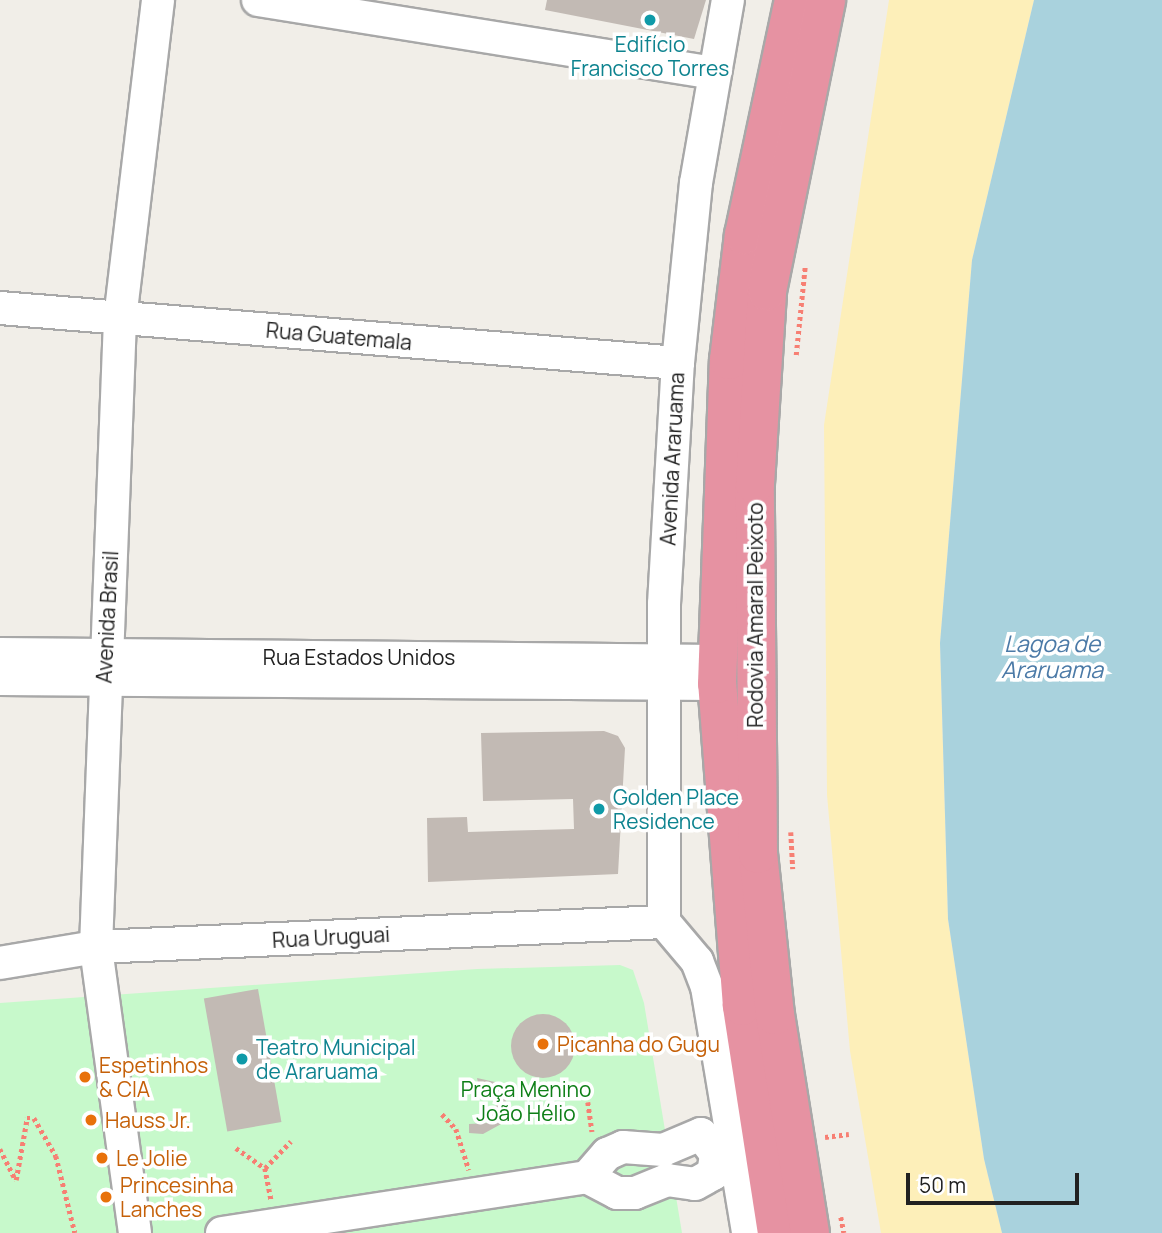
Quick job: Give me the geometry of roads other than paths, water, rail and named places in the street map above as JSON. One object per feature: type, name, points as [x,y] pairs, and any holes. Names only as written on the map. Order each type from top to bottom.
[{"type":"highway","name":"Rodovia Amaral Peixoto","points":[[778,1233],[742,1006],[721,673],[729,360],[744,234],[794,0]]},
{"type":"highway","name":"Rodovia Amaral Peixoto","points":[[825,1222],[775,1015],[758,854],[755,484],[767,291],[826,0]]},
{"type":"highway","points":[[755,484],[741,633],[721,673],[740,708],[758,854]]},
{"type":"street","name":"Avenida Brasil","points":[[135,1233],[96,947],[104,666],[121,319],[158,0]]},
{"type":"street","points":[[258,0],[712,73]]},
{"type":"street","name":"Avenida Araruama","points":[[664,922],[663,673],[678,363],[712,73],[727,0]]},
{"type":"street","name":"Rua Guatemala","points":[[0,308],[678,363]]},
{"type":"street","name":"Rua Estados Unidos","points":[[0,654],[104,666],[721,673]]},
{"type":"street","name":"Rua Estados Unidos","points":[[0,679],[104,666]]},
{"type":"street","points":[[664,922],[697,961],[707,987],[748,1233]]},
{"type":"street","name":"Rua Uruguai","points":[[0,963],[96,947],[664,922]]},
{"type":"street","points":[[222,1233],[473,1191],[587,1177]]},
{"type":"water","name":"Lagoa de Araruama","points":[[1034,0],[1162,0],[1162,1233],[1002,1233],[984,1159],[948,919],[940,643],[972,260]]},
{"type":"place","name":"Edifício Francisco Torres","points":[[650,20]]},
{"type":"place","name":"Golden Place Residence","points":[[599,809]]},
{"type":"place","name":"Picanha do Gugu","points":[[543,1044]]},
{"type":"place","name":"Teatro Municipal de Araruama","points":[[242,1059]]},
{"type":"place","name":"Espetinhos & CIA","points":[[85,1077]]},
{"type":"place","name":"Hauss Jr.","points":[[91,1120]]},
{"type":"place","name":"Le Jolie","points":[[102,1158]]},
{"type":"place","name":"Princesinha Lanches","points":[[106,1197]]},
{"type":"park label","name":"Praça Menino João Hélio","points":[[526,1101]]}]
